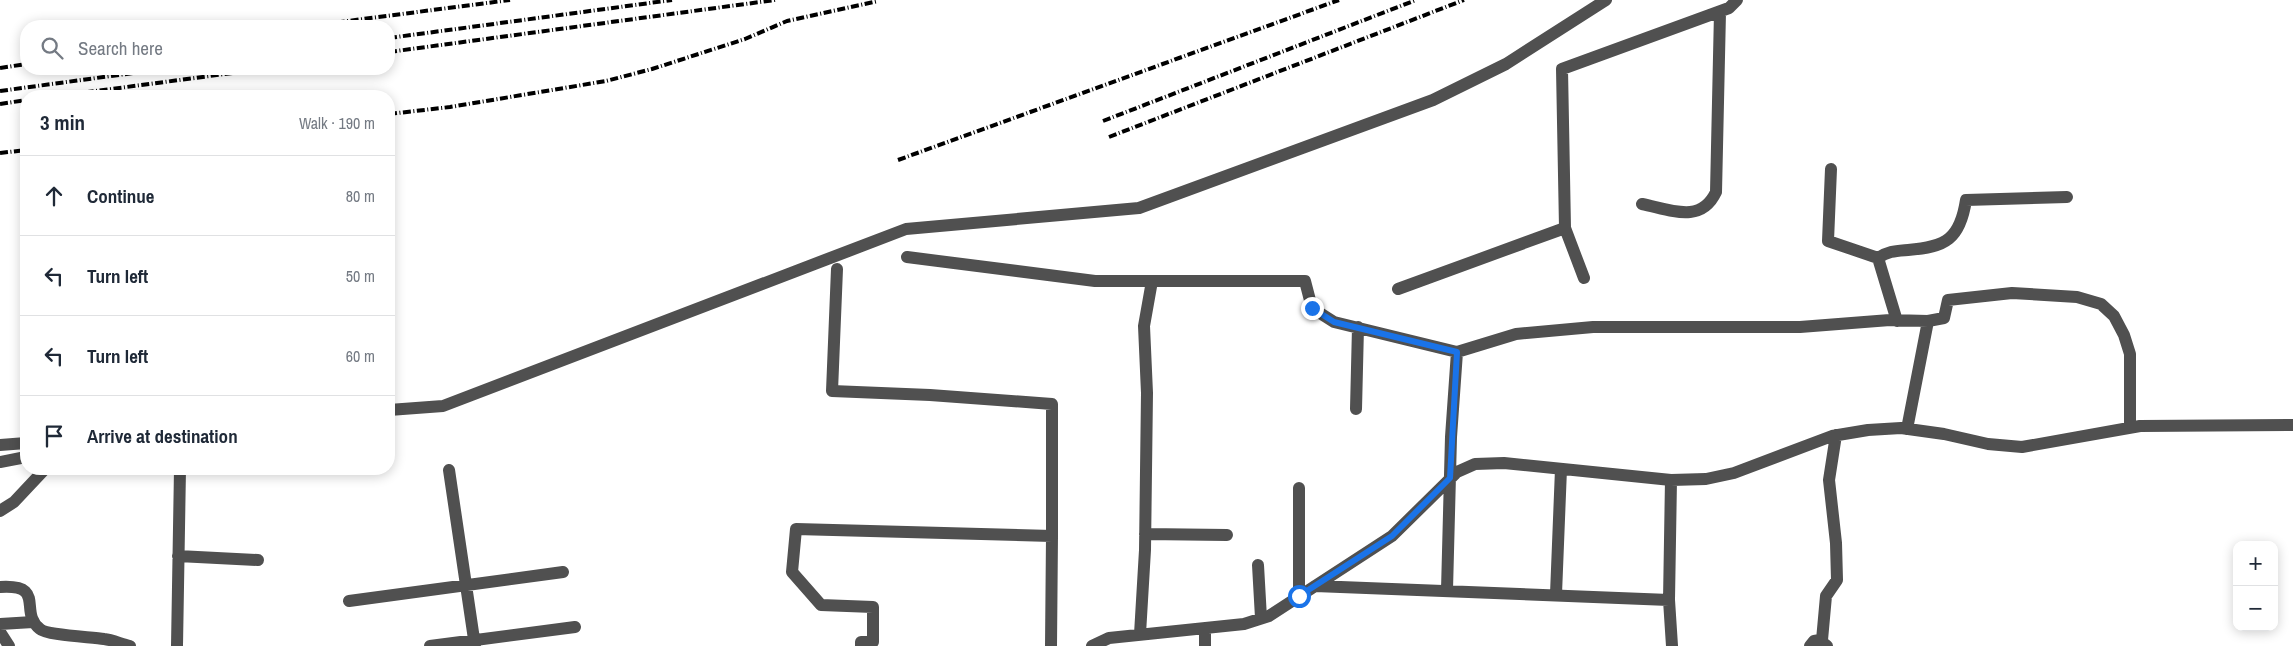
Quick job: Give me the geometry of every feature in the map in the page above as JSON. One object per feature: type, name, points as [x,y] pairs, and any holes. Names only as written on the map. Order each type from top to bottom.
[{"type":"street","points":[[395,410],[443,406],[906,229],[1139,208],[1433,100],[1506,64],[1606,0]]},
{"type":"street","points":[[1584,278],[1565,228],[1562,69],[1720,12],[1729,8],[1737,0]]},
{"type":"street","points":[[1642,204],[1675,211],[1699,212],[1710,205],[1716,192],[1720,12]]},
{"type":"street","points":[[1831,169],[1828,241],[1878,258]]},
{"type":"street","points":[[1878,258],[1887,252],[1939,246],[1955,234],[1963,219],[1966,200],[2067,197]]},
{"type":"street","points":[[1398,289],[1565,228]]},
{"type":"street","points":[[907,257],[1095,281],[1305,281],[1312,308],[1334,322],[1457,352],[1516,334],[1593,327],[1800,327],[1928,321],[1944,318],[1948,300],[2012,293],[2077,297],[2101,304],[2114,316],[2124,335],[2130,354],[2130,428]]},
{"type":"street","points":[[1878,258],[1897,321]]},
{"type":"street","points":[[837,269],[832,391],[930,395],[1052,404],[1051,646]]},
{"type":"street","points":[[1140,634],[1145,534],[1147,393],[1144,326],[1152,281]]},
{"type":"street","points":[[1907,429],[1928,321]]},
{"type":"street","points":[[1356,409],[1358,327]]},
{"type":"street","points":[[1448,590],[1450,478],[1457,352]]},
{"type":"street","points":[[1092,646],[1109,638],[1244,624],[1261,618],[1315,586],[1392,536],[1450,478],[1457,472],[1475,464],[1504,463],[1672,480],[1706,479],[1734,473],[1836,436],[1868,430],[1907,429],[1944,434],[1988,444],[2022,447],[2130,428],[2293,425]]},
{"type":"street","points":[[1820,644],[1826,596],[1837,580],[1836,543],[1829,480],[1836,436]]},
{"type":"street","points":[[0,445],[20,443]]},
{"type":"street","points":[[0,462],[20,458]]},
{"type":"street","points":[[1556,594],[1560,469]]},
{"type":"street","points":[[449,470],[475,643]]},
{"type":"street","points":[[0,511],[14,502],[40,475]]},
{"type":"street","points":[[177,646],[180,475]]},
{"type":"street","points":[[1672,480],[1669,600],[1672,646]]},
{"type":"street","points":[[1299,488],[1299,596]]},
{"type":"street","points":[[861,646],[861,642],[873,642],[873,607],[822,605],[792,572],[796,528],[1052,536]]},
{"type":"street","points":[[1145,534],[1226,535]]},
{"type":"street","points":[[178,556],[258,560]]},
{"type":"street","points":[[1258,565],[1261,618]]},
{"type":"street","points":[[349,601],[563,572]]},
{"type":"street","points":[[0,587],[15,586],[26,590],[31,599],[33,622],[41,631],[106,639],[130,646]]},
{"type":"street","points":[[1315,586],[1556,594],[1669,600]]},
{"type":"street","points":[[0,624],[33,622]]},
{"type":"street","points":[[430,646],[475,643],[575,627]]},
{"type":"street","points":[[1205,628],[1206,646]]},
{"type":"street","points":[[0,632],[9,646]]},
{"type":"railway","points":[[355,20],[510,0]]},
{"type":"railway","points":[[395,37],[672,0]]},
{"type":"railway","points":[[395,51],[775,0]]},
{"type":"railway","points":[[898,160],[1339,0]]},
{"type":"railway","points":[[1103,121],[1416,0]]},
{"type":"railway","points":[[1109,137],[1464,0]]},
{"type":"railway","points":[[395,113],[450,107],[606,81],[652,69],[745,39],[787,21],[878,1]]},
{"type":"railway","points":[[0,68],[20,65]]},
{"type":"railway","points":[[0,91],[119,75]]},
{"type":"railway","points":[[104,90],[217,75]]},
{"type":"railway","points":[[0,104],[20,101]]},
{"type":"railway","points":[[0,153],[20,151]]},
{"type":"route","points":[[1299,596],[1392,536],[1450,478],[1457,352],[1334,322],[1312,308]]}]
